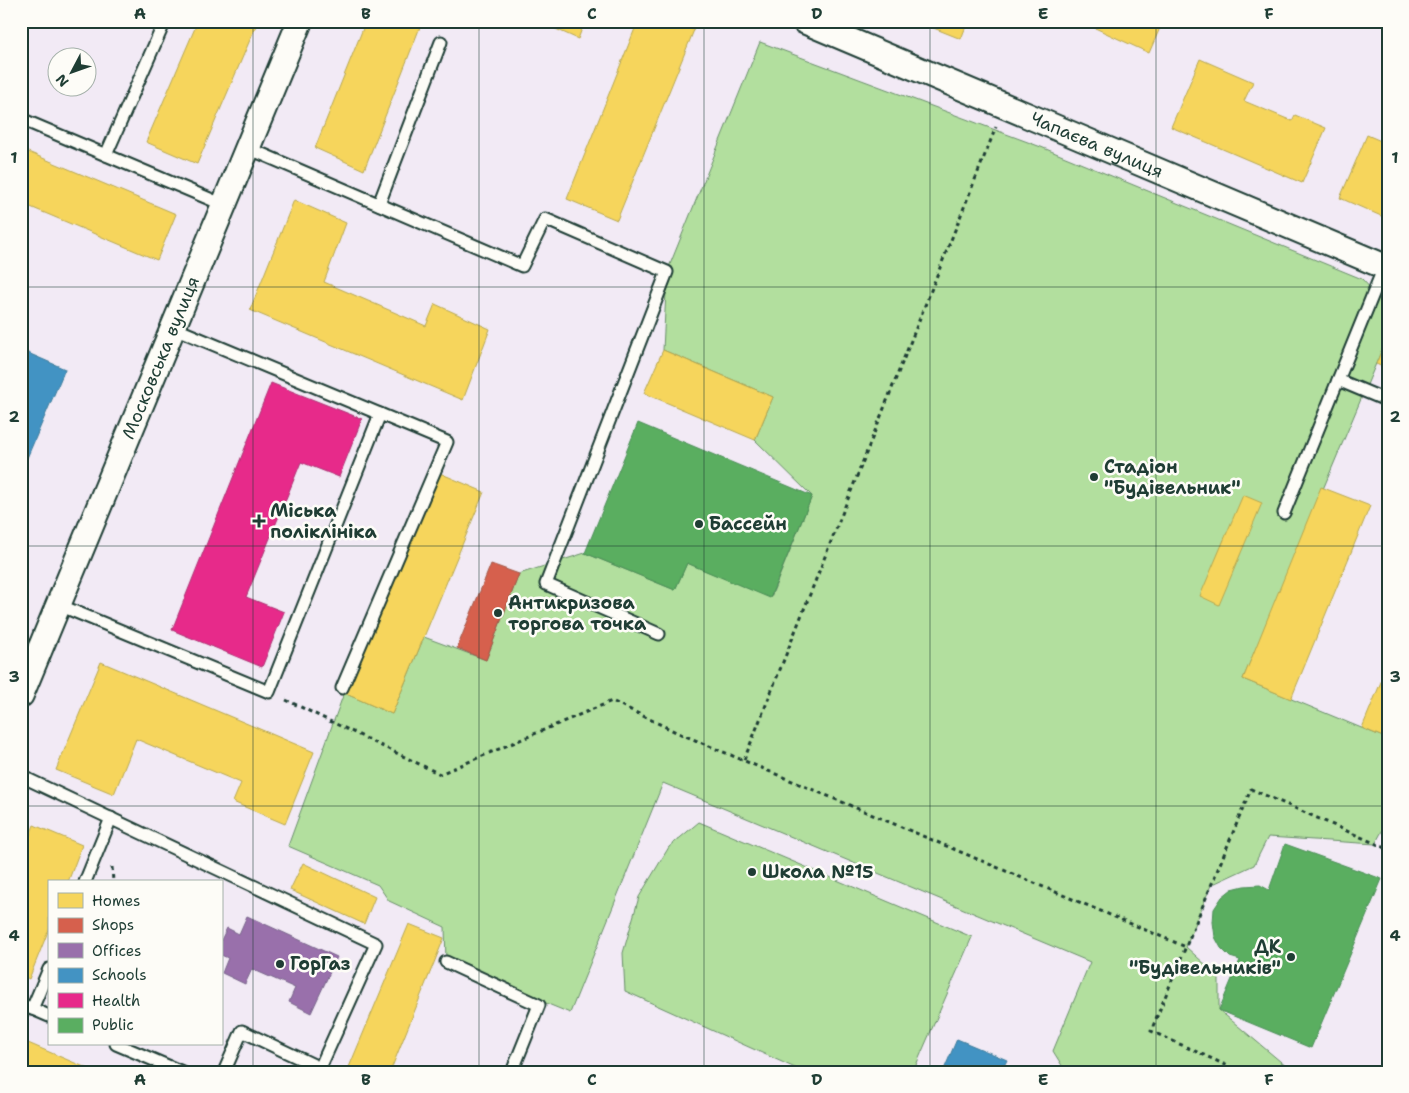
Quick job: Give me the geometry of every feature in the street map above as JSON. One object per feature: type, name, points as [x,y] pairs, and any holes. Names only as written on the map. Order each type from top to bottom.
[{"type":"street","name":"Московська вулиця","points":[[21,696],[300,21]]},
{"type":"street","name":"Чапаєва вулиця","points":[[804,21],[1386,268]]},
{"type":"lane","points":[[106,155],[165,21]]},
{"type":"lane","points":[[379,204],[441,42]]},
{"type":"lane","points":[[21,119],[224,205]]},
{"type":"lane","points":[[248,148],[522,266],[545,219],[668,272],[546,584],[659,634]]},
{"type":"lane","points":[[1284,513],[1386,268]]},
{"type":"lane","points":[[174,328],[447,442],[342,688]]},
{"type":"lane","points":[[1338,380],[1388,400]]},
{"type":"lane","points":[[59,605],[269,692],[380,414]]},
{"type":"lane","points":[[21,776],[376,944],[320,1068],[242,1031],[224,1072]]},
{"type":"lane","points":[[86,880],[111,818]]},
{"type":"lane","points":[[446,962],[539,1005],[512,1072]]},
{"type":"lane","points":[[48,971],[27,1007],[48,1016]]},
{"type":"lane","points":[[121,1046],[182,1072]]},
{"type":"path","points":[[744,760],[1004,106]]},
{"type":"path","points":[[269,692],[440,774],[612,701],[676,732],[1186,947]]},
{"type":"path","points":[[1241,1072],[1151,1031],[1251,789],[1388,849]]},
{"type":"green space","points":[[760,42],[1041,147],[1362,279],[1388,307],[1388,335],[1243,679],[1388,739],[1388,820],[1375,844],[1268,837],[1254,865],[1211,885],[1186,947],[1219,975],[1219,1010],[1287,1067],[1285,1072],[1066,1072],[1053,1051],[1090,962],[663,783],[570,1013],[446,962],[445,927],[389,901],[378,885],[288,846],[344,693],[392,714],[424,637],[486,660],[519,574],[585,553],[675,590],[687,563],[771,597],[812,496],[755,440],[773,397],[663,350],[667,272]]},
{"type":"green space","points":[[699,822],[972,937],[913,1072],[804,1072],[625,991],[623,953],[639,897],[669,847]]},
{"type":"building: Homes","points":[[198,21],[258,21],[197,164],[146,142]]},
{"type":"building: Homes","points":[[366,21],[408,21],[420,27],[364,170],[315,148]]},
{"type":"building: Homes","points":[[538,21],[585,21],[578,39]]},
{"type":"building: Homes","points":[[638,21],[673,21],[694,30],[617,220],[567,199]]},
{"type":"building: Homes","points":[[916,21],[968,21],[961,39]]},
{"type":"building: Homes","points":[[1080,21],[1163,21],[1149,53]]},
{"type":"building: Homes","points":[[1257,21],[1276,21],[1274,27]]},
{"type":"building: Homes","points":[[1200,59],[1253,82],[1244,101],[1292,121],[1295,115],[1326,128],[1302,183],[1171,127]]},
{"type":"building: Homes","points":[[1367,135],[1388,144],[1388,219],[1340,198]]},
{"type":"building: Homes","points":[[21,149],[176,214],[157,260],[21,203]]},
{"type":"building: Homes","points":[[294,200],[346,223],[324,282],[426,326],[435,304],[490,329],[463,400],[250,310]]},
{"type":"building: Homes","points":[[1388,335],[1388,369],[1376,364]]},
{"type":"building: Homes","points":[[663,350],[773,397],[755,440],[644,393]]},
{"type":"building: Homes","points":[[435,471],[484,492],[392,714],[344,693]]},
{"type":"building: Homes","points":[[1321,487],[1370,506],[1291,699],[1243,679]]},
{"type":"building: Homes","points":[[1243,495],[1262,503],[1219,605],[1200,596]]},
{"type":"building: Homes","points":[[101,662],[314,752],[285,824],[233,802],[241,783],[136,739],[114,794],[56,770]]},
{"type":"building: Homes","points":[[1383,677],[1388,679],[1388,739],[1362,728]]},
{"type":"building: Homes","points":[[34,825],[82,845],[69,880],[48,880],[48,932],[29,979],[21,975],[21,857]]},
{"type":"building: Homes","points":[[303,863],[375,897],[364,924],[290,890]]},
{"type":"building: Homes","points":[[409,924],[444,938],[390,1072],[347,1072]]},
{"type":"building: Homes","points":[[21,1040],[96,1072],[21,1072]]},
{"type":"building: Shops","points":[[491,564],[519,574],[486,660],[457,648]]},
{"type":"building: Offices","name":"ГорГаз","points":[[247,916],[337,957],[311,1013],[289,1002],[295,988],[252,969],[245,984],[222,973],[228,958],[222,955],[222,938],[227,928],[239,934]]},
{"type":"building: Schools","points":[[21,350],[65,369],[21,472]]},
{"type":"building: Schools","points":[[957,1039],[1007,1060],[1001,1072],[943,1072]]},
{"type":"building: Health","name":"Міська поліклініка","points":[[271,383],[362,419],[339,477],[301,462],[246,597],[284,612],[262,667],[172,630]]},
{"type":"building: Public","name":"Бассейн","points":[[638,423],[812,496],[770,598],[687,563],[675,590],[585,553]]},
{"type":"building: Public","points":[[1285,844],[1382,879],[1311,1048],[1219,1010],[1240,960],[1230,957],[1221,948],[1215,937],[1214,909],[1222,897],[1232,889],[1260,885],[1269,890]]},
{"type":"place","name":"Стадіон \"Будівельник\"","points":[[1094,477]]},
{"type":"place","name":"Міська поліклініка","points":[[259,521]]},
{"type":"place","name":"Бассейн","points":[[699,524]]},
{"type":"place","name":"Антикризова торгова точка","points":[[498,613]]},
{"type":"place","name":"Школа №15","points":[[752,872]]},
{"type":"place","name":"ДК \"Будівельників\"","points":[[1291,957]]},
{"type":"place","name":"ГорГаз","points":[[280,964]]}]
